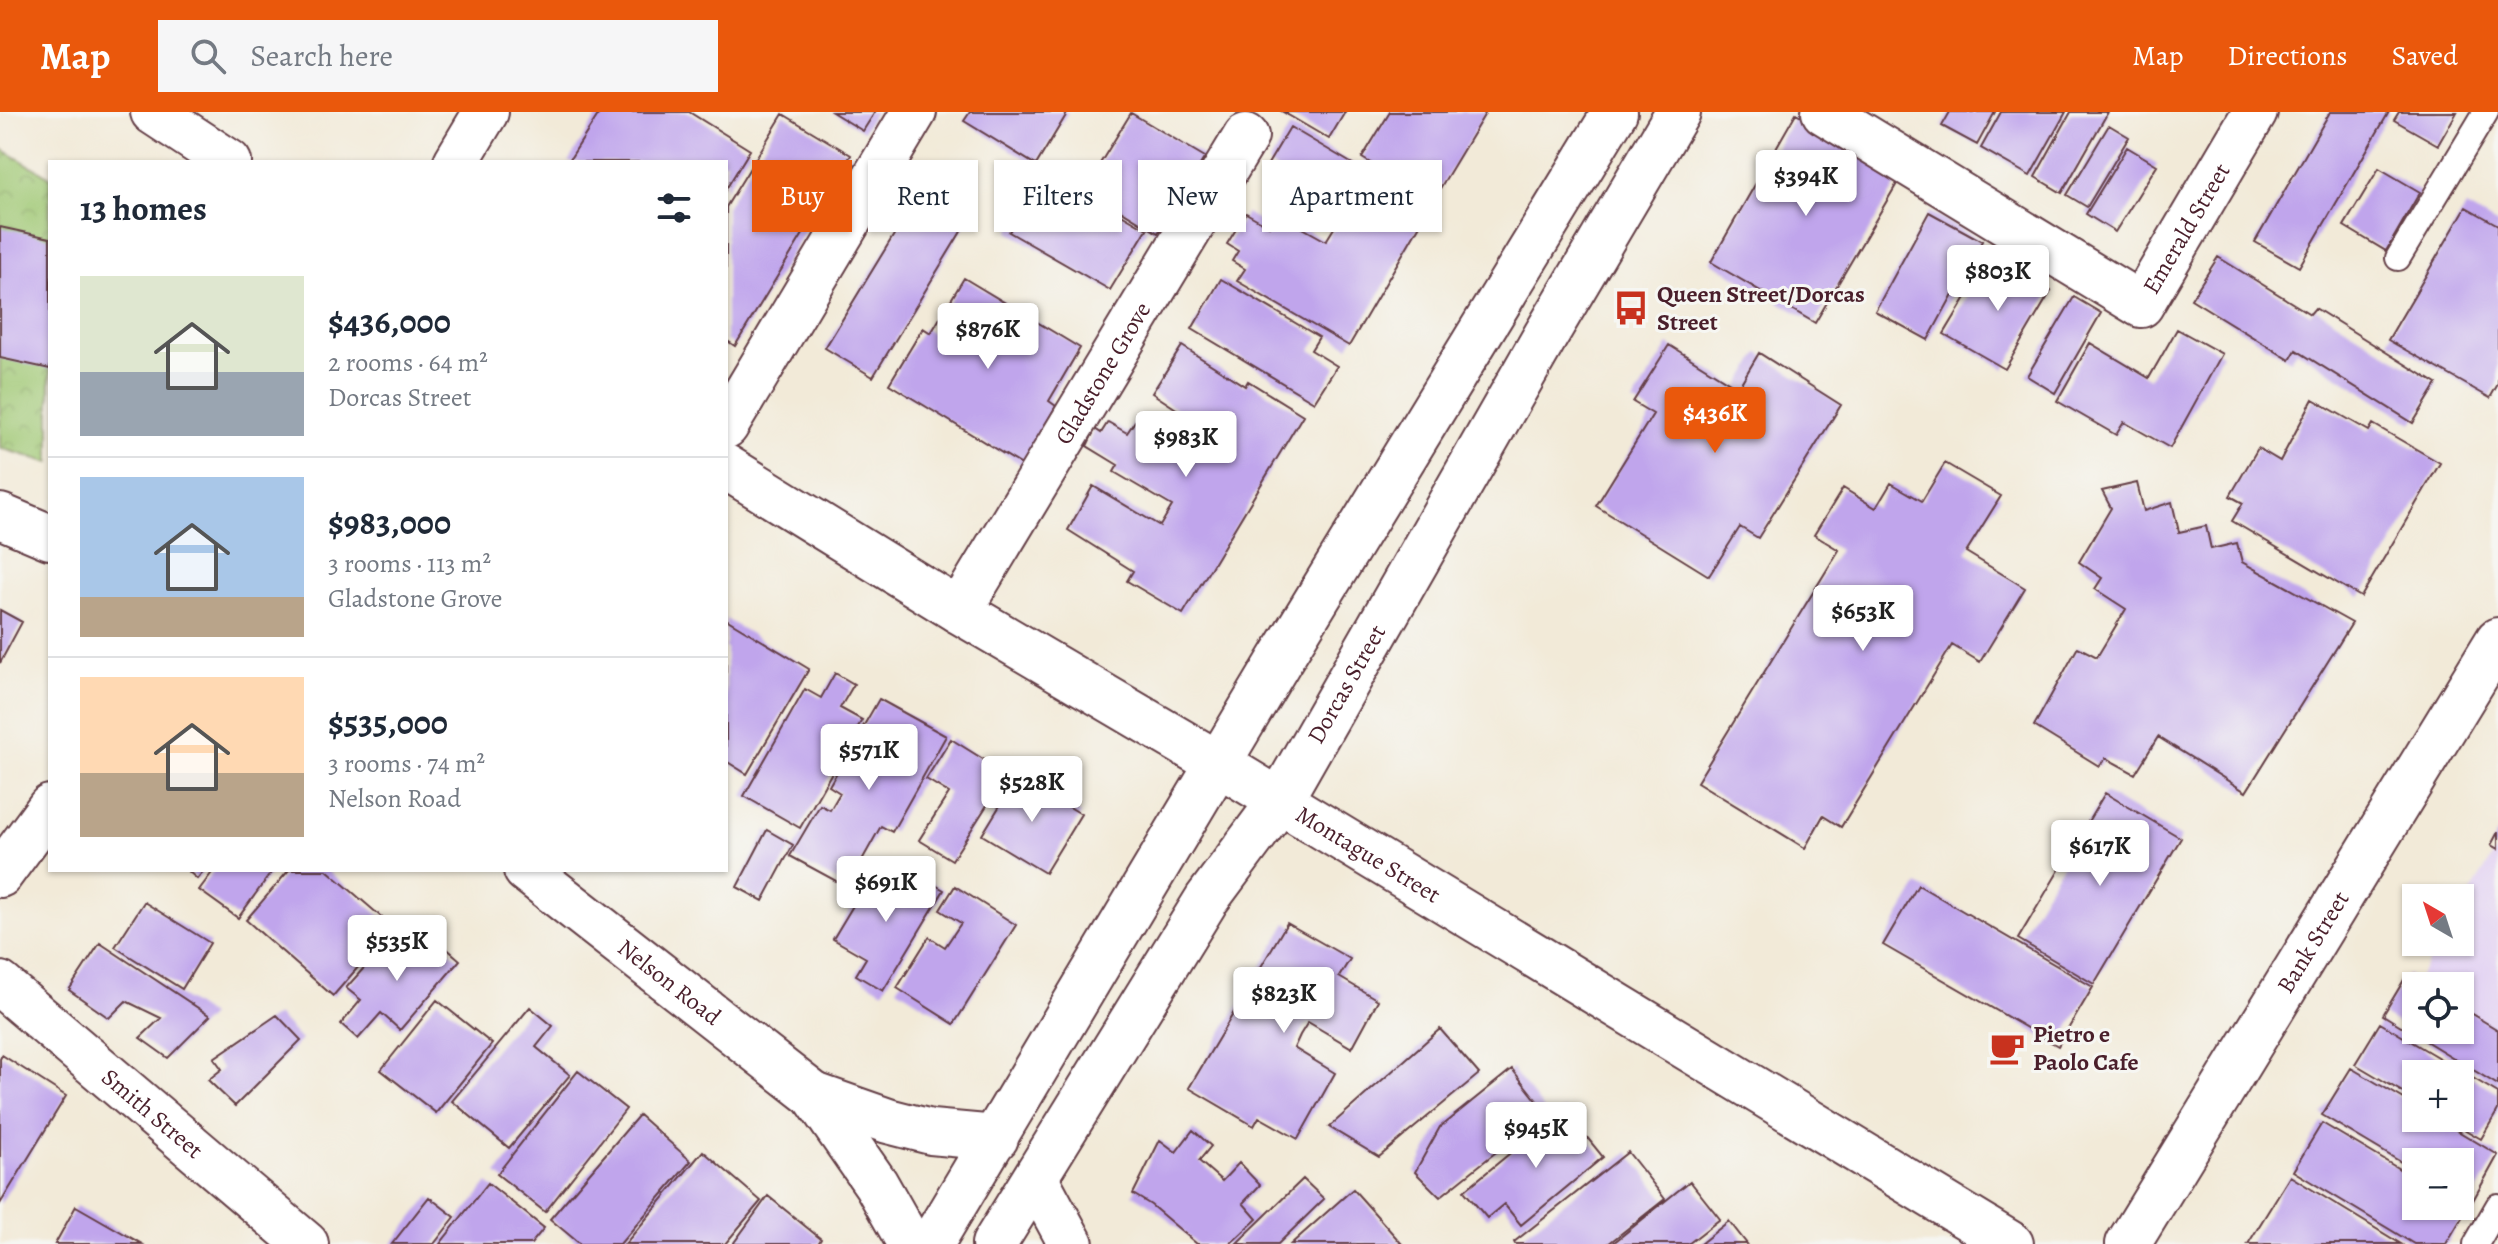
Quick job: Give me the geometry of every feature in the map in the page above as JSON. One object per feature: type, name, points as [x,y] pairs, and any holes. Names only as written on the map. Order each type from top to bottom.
[{"type":"street","points":[[153,112],[226,160]]},
{"type":"street","points":[[457,160],[486,112]]},
{"type":"street","points":[[728,423],[914,112]]},
{"type":"street","points":[[931,1244],[1615,112]]},
{"type":"street","name":"Dorcas Street","points":[[994,1244],[1207,899],[1279,802],[1546,335],[1678,112]]},
{"type":"street","name":"Emerald Street","points":[[1824,112],[2141,305],[2255,112]]},
{"type":"street","name":"Gladstone Grove","points":[[959,611],[1246,136]]},
{"type":"street","name":"Montague Street","points":[[728,468],[959,611],[1219,764],[2011,1244]]},
{"type":"street","points":[[0,516],[48,536]]},
{"type":"street","name":"Bank Street","points":[[2128,1244],[2498,640]]},
{"type":"street","points":[[0,875],[48,810]]},
{"type":"street","name":"Nelson Road","points":[[529,872],[814,1095],[876,1184],[910,1244]]},
{"type":"street","name":"Smith Street","points":[[0,984],[306,1244]]},
{"type":"street","name":"Nelson Road","points":[[814,1095],[888,1121],[931,1132],[996,1138]]},
{"type":"street","points":[[1036,1179],[1071,1244]]},
{"type":"lane","points":[[2398,258],[2486,112]]},
{"type":"lane","points":[[2476,1244],[2498,1206]]},
{"type":"shaded area","points":[[2498,848],[2498,1052],[2474,1037],[2474,972],[2422,972],[2431,956],[2474,956],[2474,887]]},
{"type":"green space","points":[[0,148],[48,176],[48,462],[0,448]]},
{"type":"building","points":[[600,112],[689,112],[750,150],[728,186],[728,160],[569,160]]},
{"type":"building","points":[[832,112],[875,112],[863,131]]},
{"type":"building","points":[[970,112],[1068,112],[1039,160],[1028,160],[964,121]]},
{"type":"building","points":[[1283,112],[1345,112],[1329,139]]},
{"type":"building","points":[[1390,112],[1486,112],[1442,185],[1442,160],[1362,158]]},
{"type":"building","points":[[1950,112],[1995,112],[1977,145],[1942,126]]},
{"type":"building","points":[[2001,112],[2066,112],[2030,176],[1981,148]]},
{"type":"building","points":[[2071,112],[2108,112],[2062,193],[2035,177]]},
{"type":"building","points":[[2330,112],[2389,112],[2299,267],[2255,242]]},
{"type":"building","points":[[2399,112],[2457,112],[2438,145],[2394,120]]},
{"type":"building","points":[[1131,113],[1205,157],[1203,160],[1138,160],[1138,221],[1122,211],[1122,160],[1102,160]]},
{"type":"building","points":[[1796,113],[1902,175],[1815,323],[1711,262]]},
{"type":"building","points":[[783,114],[851,155],[848,160],[755,160]]},
{"type":"building","points":[[2109,125],[2129,137],[2087,207],[2067,195]]},
{"type":"building","points":[[1290,127],[1346,160],[1270,160]]},
{"type":"building","points":[[2127,147],[2157,165],[2115,232],[2086,214]]},
{"type":"building","points":[[752,165],[752,232],[804,232],[735,346],[728,341],[728,204]]},
{"type":"building","points":[[2379,168],[2420,192],[2386,251],[2344,226]]},
{"type":"building","points":[[2466,207],[2498,225],[2498,384],[2490,398],[2388,340]]},
{"type":"building","points":[[1929,212],[1982,241],[1928,340],[1875,311]]},
{"type":"building","points":[[1246,213],[1262,222],[1262,232],[1310,232],[1326,241],[1332,232],[1416,232],[1349,346],[1237,281],[1245,269],[1232,261],[1238,251],[1227,244],[1234,232],[1246,232]]},
{"type":"building","points":[[1122,214],[1138,224],[1138,232],[1145,232],[1110,290],[1009,232],[1122,232]]},
{"type":"building","points":[[0,227],[48,238],[48,369],[0,358]]},
{"type":"building","points":[[896,232],[961,232],[873,377],[825,348]]},
{"type":"building","points":[[1991,256],[2051,291],[2005,369],[1944,334]]},
{"type":"building","points":[[2218,257],[2310,314],[2315,308],[2437,384],[2413,423],[2296,350],[2290,360],[2191,299]]},
{"type":"building","points":[[964,278],[1080,348],[1049,401],[1056,406],[1022,465],[889,384],[923,328],[931,333]]},
{"type":"building","points":[[1221,279],[1319,337],[1311,350],[1337,366],[1314,402],[1192,329]]},
{"type":"building","points":[[2074,297],[2101,313],[2055,393],[2027,376]]},
{"type":"building","points":[[2177,329],[2222,354],[2170,448],[2124,422],[2116,435],[2057,401],[2090,343],[2149,378]]},
{"type":"building","points":[[1669,345],[1738,388],[1759,353],[1841,405],[1758,538],[1740,527],[1709,576],[1596,506],[1653,414],[1633,402]]},
{"type":"building","points":[[1182,346],[1245,386],[1248,381],[1303,415],[1183,614],[1127,581],[1133,571],[1068,530],[1093,486],[1160,526],[1172,506],[1114,472],[1118,465],[1087,446],[1095,429],[1101,433],[1108,422],[1127,433],[1135,421],[1200,461],[1212,442],[1180,423],[1184,414],[1152,393]]},
{"type":"building","points":[[2313,399],[2369,431],[2373,424],[2440,463],[2361,597],[2232,521],[2243,503],[2230,496],[2258,448],[2280,461]]},
{"type":"building","points":[[1945,463],[2001,496],[1966,552],[2025,588],[1980,662],[1952,645],[1841,827],[1823,816],[1805,848],[1697,782],[1839,550],[1814,535],[1843,488],[1876,508],[1891,483],[1922,501]]},
{"type":"building","points":[[2137,483],[2144,511],[2172,502],[2179,532],[2206,526],[2211,549],[2237,543],[2242,562],[2352,623],[2246,792],[2158,737],[2135,774],[2106,758],[2099,766],[2034,726],[2078,647],[2097,657],[2126,609],[2095,589],[2102,578],[2079,562],[2111,508],[2102,491]]},
{"type":"building","points":[[0,610],[22,622],[0,663]]},
{"type":"building","points":[[728,620],[809,669],[747,774],[728,762]]},
{"type":"building","points":[[835,673],[854,684],[840,708],[862,720],[800,828],[744,796],[805,689],[821,698]]},
{"type":"building","points":[[879,699],[946,736],[892,832],[881,826],[847,887],[790,856],[820,805],[830,810],[840,793],[829,786]]},
{"type":"building","points":[[951,739],[1007,774],[952,860],[919,840],[949,793],[926,779]]},
{"type":"building","points":[[1018,776],[1081,814],[1045,873],[982,835]]},
{"type":"building","points":[[2105,793],[2181,838],[2094,984],[2018,939]]},
{"type":"building","points":[[767,830],[793,845],[763,901],[737,887]]},
{"type":"building","points":[[2498,832],[2498,849],[2491,845]]},
{"type":"building","points":[[875,869],[913,891],[921,877],[944,890],[883,991],[856,975],[866,958],[833,939]]},
{"type":"building","points":[[189,872],[202,872],[197,879]]},
{"type":"building","points":[[212,872],[272,872],[238,918],[199,890]]},
{"type":"building","points":[[287,872],[329,872],[393,927],[333,996],[246,920]]},
{"type":"building","points":[[1918,885],[2093,987],[2058,1046],[1883,945]]},
{"type":"building","points":[[955,886],[1016,925],[954,1024],[897,988],[929,937],[945,947],[961,923],[940,910]]},
{"type":"building","points":[[144,902],[210,943],[182,989],[115,947]]},
{"type":"building","points":[[1287,923],[1350,959],[1339,977],[1378,1000],[1352,1048],[1308,1022],[1300,1035],[1294,1048],[1335,1073],[1298,1139],[1259,1117],[1254,1126],[1189,1088]]},
{"type":"building","points":[[398,930],[426,954],[438,941],[460,960],[400,1030],[381,1013],[358,1039],[341,1024],[361,1000],[346,988]]},
{"type":"building","points":[[100,943],[210,1016],[168,1058],[140,1038],[161,1018],[126,1001],[109,1018],[69,990]]},
{"type":"building","points":[[2402,983],[2402,1027],[2383,1015]]},
{"type":"building","points":[[437,1000],[492,1044],[436,1113],[381,1070]]},
{"type":"building","points":[[530,1007],[553,1026],[536,1047],[570,1075],[509,1148],[452,1101]]},
{"type":"building","points":[[277,1015],[301,1040],[235,1106],[208,1080],[222,1069],[214,1058]]},
{"type":"building","points":[[2474,1015],[2498,1030],[2498,1085],[2474,1070],[2474,1060],[2457,1060],[2431,1044],[2474,1044]]},
{"type":"building","points":[[2380,1023],[2402,1036],[2402,1044],[2415,1044],[2442,1060],[2402,1060],[2402,1092],[2355,1064]]},
{"type":"building","points":[[1440,1029],[1479,1074],[1379,1157],[1329,1127]]},
{"type":"building","points":[[2,1055],[66,1096],[0,1204],[0,1059]]},
{"type":"building","points":[[2351,1068],[2402,1098],[2402,1132],[2459,1132],[2498,1155],[2474,1199],[2474,1148],[2402,1148],[2402,1163],[2322,1115]]},
{"type":"building","points":[[1512,1069],[1546,1112],[1440,1197],[1415,1172],[1440,1127]]},
{"type":"building","points":[[578,1071],[626,1109],[545,1212],[497,1174]]},
{"type":"building","points":[[2474,1079],[2498,1093],[2498,1110],[2481,1139],[2469,1132],[2474,1132]]},
{"type":"building","points":[[1564,1109],[1603,1157],[1521,1225],[1504,1204],[1487,1218],[1464,1191]]},
{"type":"building","points":[[639,1115],[691,1161],[620,1244],[580,1244],[550,1219]]},
{"type":"building","points":[[2322,1123],[2402,1171],[2402,1220],[2460,1220],[2446,1244],[2414,1244],[2293,1171]]},
{"type":"building","points":[[1193,1130],[1211,1146],[1199,1161],[1222,1181],[1239,1163],[1260,1185],[1243,1203],[1257,1219],[1230,1244],[1197,1244],[1151,1205],[1133,1194],[1160,1140],[1176,1152]]},
{"type":"building","points":[[703,1151],[761,1201],[725,1244],[625,1244]]},
{"type":"building","points":[[1628,1152],[1665,1199],[1608,1244],[1515,1244],[1514,1242]]},
{"type":"building","points":[[2290,1176],[2401,1244],[2248,1244]]},
{"type":"building","points":[[1303,1179],[1324,1199],[1278,1244],[1236,1244]]},
{"type":"building","points":[[1690,1181],[1720,1219],[1688,1244],[1612,1244]]},
{"type":"building","points":[[488,1183],[544,1228],[531,1244],[440,1244]]},
{"type":"building","points":[[1353,1189],[1402,1244],[1291,1244]]},
{"type":"building","points":[[768,1196],[821,1239],[818,1244],[733,1244]]},
{"type":"building","points":[[429,1197],[455,1217],[434,1244],[392,1244]]},
{"type":"building","points":[[76,1206],[142,1244],[55,1244]]},
{"type":"building","points":[[1729,1221],[1747,1244],[1700,1244]]},
{"type":"place","name":"Queen Street/Dorcas Street","points":[[1631,308]]},
{"type":"place","name":"Pietro e Paolo Cafe","points":[[2007,1048]]}]
